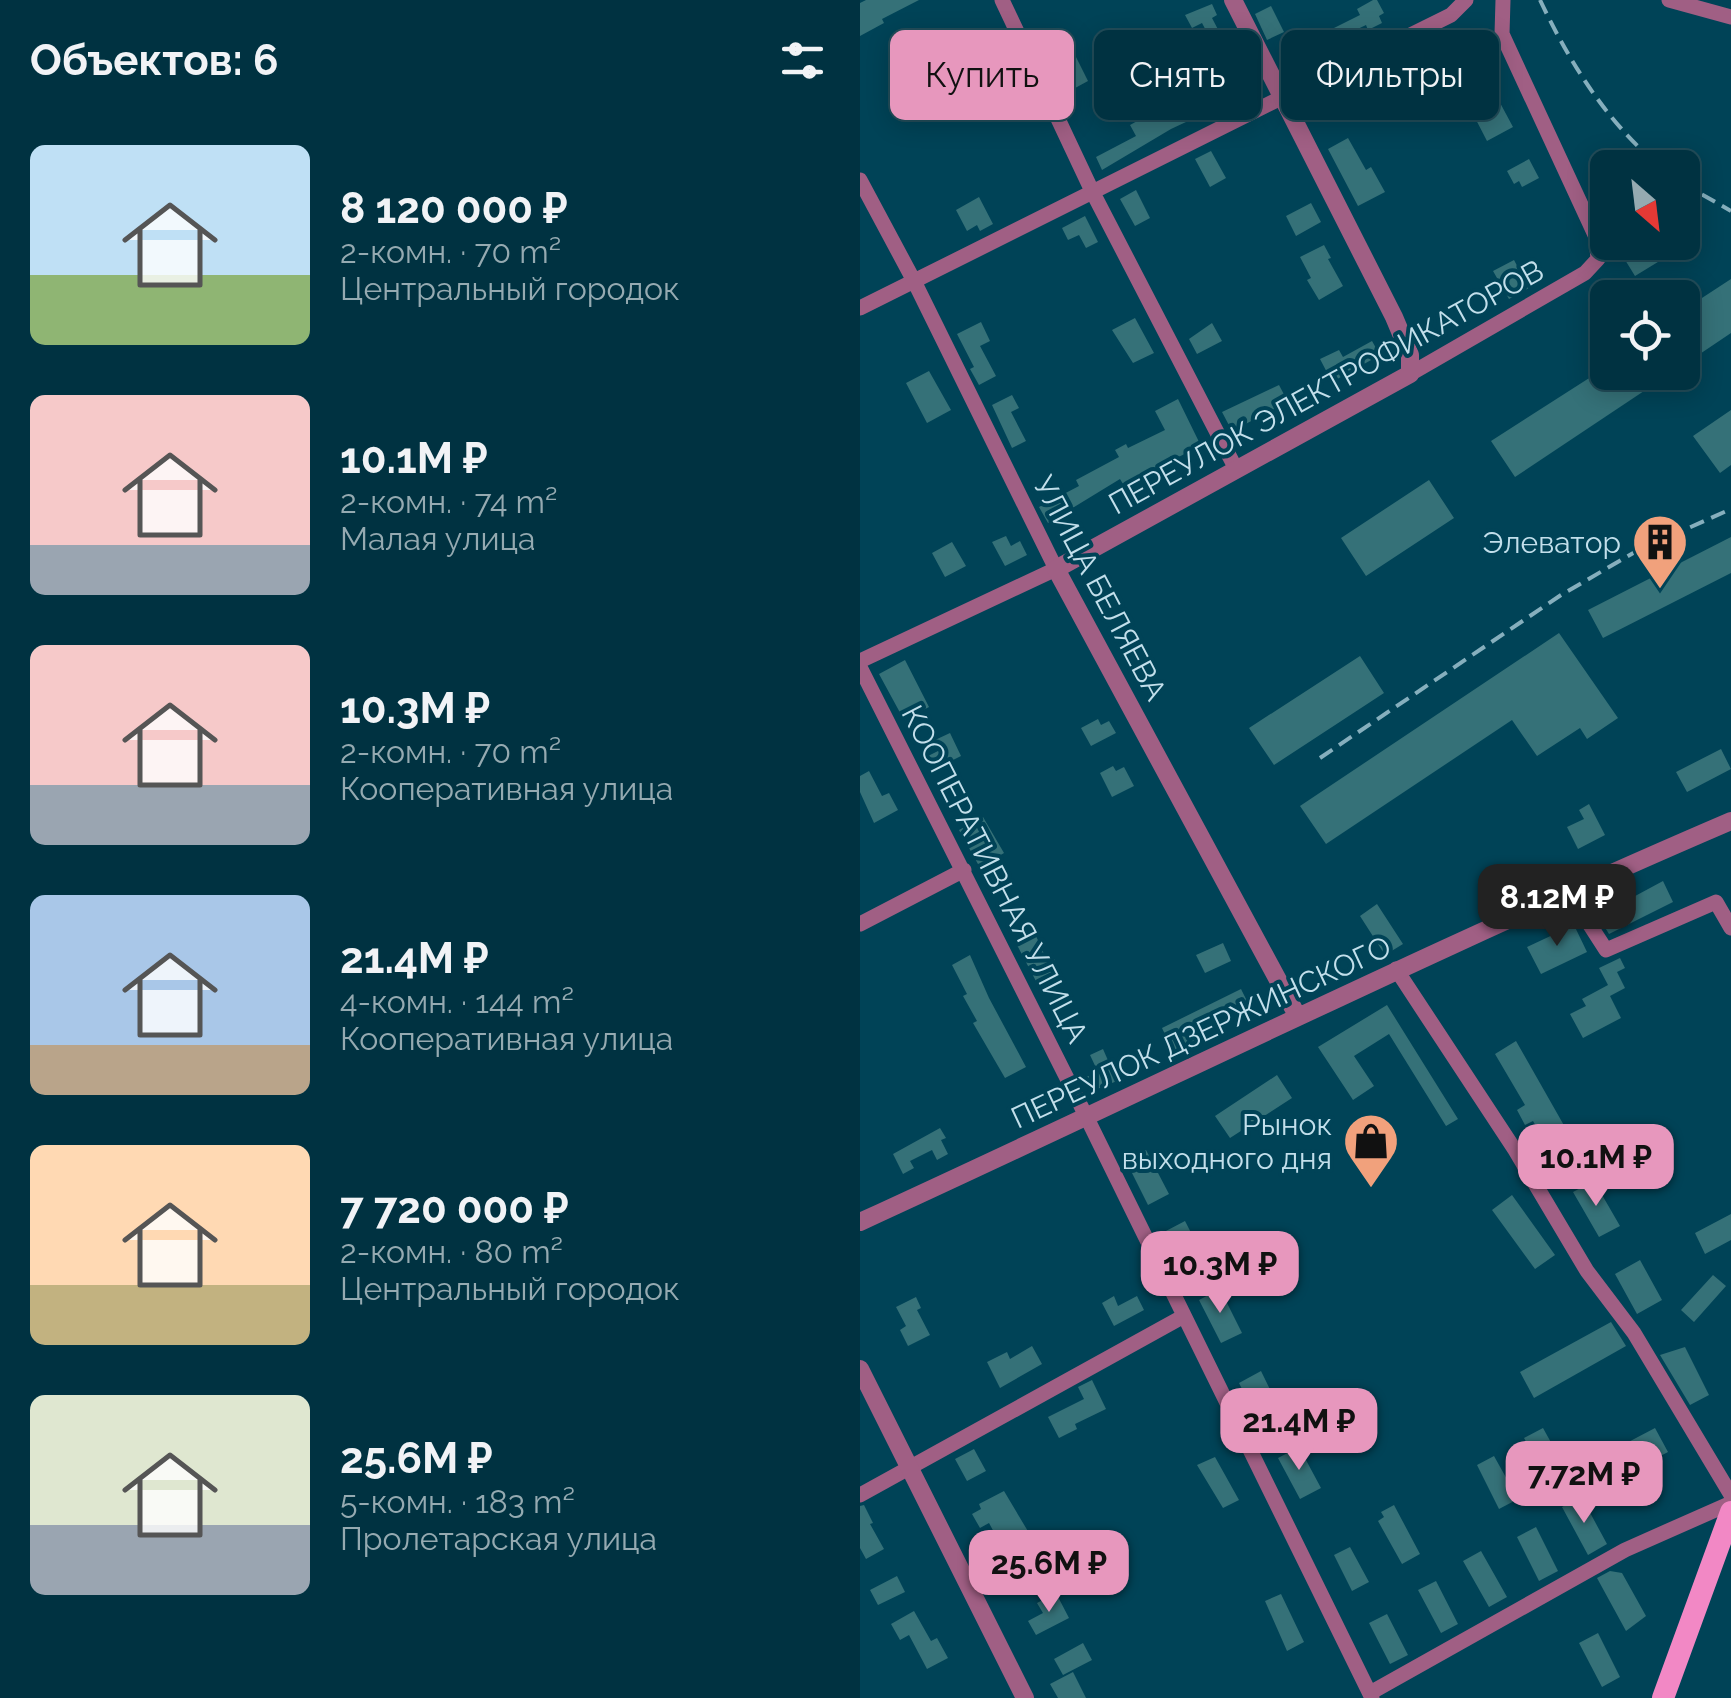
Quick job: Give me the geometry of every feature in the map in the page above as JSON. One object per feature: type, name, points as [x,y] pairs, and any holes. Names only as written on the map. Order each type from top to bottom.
[{"type":"main road","points":[[1662,1698],[1731,1512]]},
{"type":"street","points":[[1002,0],[1092,191],[1236,469]]},
{"type":"street","points":[[860,308],[1281,98],[1233,0]]},
{"type":"street","points":[[1422,30],[1451,16],[1466,0]]},
{"type":"street","name":"ПЕРЕУЛОК ЭЛЕКТРОФИКАТОРОВ","points":[[860,664],[1056,569],[1586,273],[1598,260],[1596,238],[1502,34],[1503,0]]},
{"type":"street","points":[[1668,0],[1731,17]]},
{"type":"street","points":[[1292,120],[1394,316],[1410,354],[1410,374]]},
{"type":"street","name":"УЛИЦА БЕЛЯЕВА","points":[[860,180],[1056,569],[1298,1018]]},
{"type":"street","name":"КООПЕРАТИВНАЯ УЛИЦА","points":[[860,664],[1371,1696]]},
{"type":"street","name":"ПЕРЕУЛОК ДЗЕРЖИНСКОГО","points":[[860,1222],[1396,969],[1731,821]]},
{"type":"street","points":[[860,924],[964,870]]},
{"type":"street","points":[[1568,891],[1606,950],[1716,902],[1731,928]]},
{"type":"street","points":[[1396,969],[1515,1150],[1586,1271],[1634,1333],[1731,1494]]},
{"type":"street","points":[[860,1495],[1184,1316]]},
{"type":"street","points":[[860,1369],[1025,1698]]},
{"type":"street","points":[[1371,1696],[1625,1550],[1731,1503]]},
{"type":"building","points":[[919,0],[882,19],[884,23],[860,36],[860,3]]},
{"type":"building","points":[[1377,0],[1384,13],[1379,16],[1382,23],[1368,30],[1366,25],[1356,30],[1330,30],[1360,15],[1357,9]]},
{"type":"building","points":[[1212,4],[1217,15],[1212,18],[1218,30],[1206,30],[1202,23],[1192,28],[1185,15]]},
{"type":"building","points":[[1271,6],[1283,30],[1281,33],[1267,40],[1255,14]]},
{"type":"building","points":[[1074,58],[1088,81],[1074,89]]},
{"type":"building","points":[[1499,101],[1513,127],[1487,141],[1476,120],[1499,120]]},
{"type":"building","points":[[1139,120],[1190,120],[1102,170],[1096,157],[1136,136],[1130,125]]},
{"type":"building","points":[[1348,138],[1366,170],[1371,167],[1385,192],[1358,206],[1328,149]]},
{"type":"building","points":[[1211,151],[1226,178],[1210,187],[1195,159]]},
{"type":"building","points":[[1529,159],[1539,178],[1522,187],[1519,181],[1514,184],[1507,171]]},
{"type":"building","points":[[1136,190],[1150,218],[1135,226],[1120,199]]},
{"type":"building","points":[[979,197],[993,224],[980,231],[977,225],[967,231],[956,210]]},
{"type":"building","points":[[1311,203],[1321,222],[1296,236],[1286,216]]},
{"type":"building","points":[[1085,216],[1098,242],[1086,248],[1079,235],[1068,240],[1062,228]]},
{"type":"building","points":[[1324,245],[1343,286],[1319,300],[1300,257]]},
{"type":"building","points":[[1514,260],[1529,288],[1509,299],[1493,271]]},
{"type":"building","points":[[1625,260],[1661,260],[1635,276]]},
{"type":"building","points":[[1731,279],[1731,333],[1700,354],[1700,299]]},
{"type":"building","points":[[1135,318],[1154,353],[1133,363],[1112,330]]},
{"type":"building","points":[[981,322],[990,341],[980,346],[996,376],[979,385],[957,334]]},
{"type":"building","points":[[1212,323],[1222,341],[1197,354],[1189,339]]},
{"type":"building","points":[[1372,341],[1380,355],[1332,382],[1320,359],[1339,350],[1343,357]]},
{"type":"building","points":[[929,371],[951,410],[927,423],[906,383]]},
{"type":"building","points":[[1590,378],[1590,390],[1646,390],[1515,477],[1491,441]]},
{"type":"building","points":[[1279,385],[1288,402],[1232,431],[1222,412]]},
{"type":"building","points":[[1012,395],[1019,408],[1011,412],[1026,441],[1012,448],[992,405]]},
{"type":"building","points":[[1178,399],[1201,446],[1123,484],[1120,479],[1048,523],[1039,507],[1079,486],[1076,480],[1119,457],[1115,450],[1165,430],[1155,411]]},
{"type":"building","points":[[1731,410],[1731,465],[1720,473],[1693,436]]},
{"type":"building","points":[[1429,480],[1454,518],[1366,576],[1341,538]]},
{"type":"building","points":[[1006,536],[1011,546],[1020,541],[1027,555],[1005,566],[992,542]]},
{"type":"building","name":"Элеватор","points":[[1731,537],[1731,573],[1603,638],[1588,610]]},
{"type":"building","points":[[952,542],[966,566],[945,577],[932,553]]},
{"type":"building","points":[[1559,633],[1618,718],[1587,739],[1580,728],[1537,756],[1512,720],[1326,844],[1300,806]]},
{"type":"building","points":[[1360,656],[1384,693],[1274,765],[1249,728]]},
{"type":"building","points":[[905,660],[929,707],[904,720],[879,674]]},
{"type":"building","points":[[1098,719],[1101,725],[1109,721],[1116,733],[1091,746],[1081,728]]},
{"type":"building","points":[[950,733],[961,756],[933,770],[926,757],[940,750],[935,740]]},
{"type":"building","points":[[1721,749],[1731,769],[1687,792],[1676,772]]},
{"type":"building","points":[[1113,766],[1116,771],[1124,767],[1134,786],[1112,797],[1100,773]]},
{"type":"building","points":[[869,771],[882,796],[889,793],[898,810],[874,823],[860,792],[860,776]]},
{"type":"building","points":[[1589,804],[1605,835],[1578,849],[1567,827],[1584,819],[1579,810]]},
{"type":"building","points":[[983,817],[1004,853],[999,856],[1012,881],[993,891],[959,830]]},
{"type":"building","points":[[1663,881],[1673,902],[1609,934],[1598,916]]},
{"type":"building","points":[[1377,904],[1403,944],[1385,955],[1360,916]]},
{"type":"building","points":[[1574,925],[1587,952],[1541,974],[1527,947]]},
{"type":"building","points":[[1036,936],[1045,956],[1051,953],[1061,973],[1038,985],[1017,945]]},
{"type":"building","points":[[1223,943],[1231,961],[1205,973],[1196,955]]},
{"type":"building","points":[[970,955],[1026,1067],[1005,1078],[973,1023],[977,1021],[952,965]]},
{"type":"building","points":[[1620,958],[1625,968],[1617,972],[1625,988],[1610,996],[1621,1018],[1583,1038],[1570,1014],[1586,1006],[1582,999],[1608,985],[1599,968]]},
{"type":"building","points":[[1241,989],[1248,1003],[1194,1027],[1200,1038],[1173,1051],[1162,1028]]},
{"type":"building","points":[[1387,1005],[1458,1119],[1446,1126],[1389,1034],[1354,1056],[1374,1086],[1353,1100],[1318,1047]]},
{"type":"building","points":[[1516,1041],[1574,1143],[1552,1155],[1533,1121],[1525,1125],[1517,1110],[1525,1105],[1495,1054]]},
{"type":"building","points":[[1103,1049],[1117,1081],[1090,1092],[1084,1078],[1098,1072],[1090,1055]]},
{"type":"building","points":[[1277,1075],[1292,1098],[1230,1138],[1215,1116]]},
{"type":"building","points":[[940,1128],[948,1154],[937,1160],[932,1150],[910,1161],[914,1168],[903,1174],[893,1154]]},
{"type":"building","points":[[1146,1150],[1169,1194],[1148,1205],[1126,1161]]},
{"type":"building","points":[[1594,1181],[1620,1226],[1599,1237],[1573,1192]]},
{"type":"building","points":[[1512,1195],[1555,1255],[1535,1269],[1492,1210]]},
{"type":"building","points":[[1731,1214],[1731,1240],[1705,1254],[1695,1233]]},
{"type":"building","points":[[1185,1221],[1205,1260],[1184,1271],[1164,1232]]},
{"type":"building","points":[[1640,1260],[1662,1300],[1637,1314],[1615,1274]]},
{"type":"building","points":[[1713,1275],[1726,1286],[1694,1322],[1681,1310]]},
{"type":"building","points":[[1220,1289],[1242,1333],[1221,1343],[1199,1300]]},
{"type":"building","points":[[1114,1296],[1118,1306],[1137,1296],[1144,1310],[1114,1326],[1102,1303]]},
{"type":"building","points":[[916,1297],[921,1308],[917,1310],[930,1335],[908,1346],[900,1330],[906,1326],[896,1307]]},
{"type":"building","points":[[1611,1322],[1626,1346],[1534,1398],[1520,1372]]},
{"type":"building","points":[[1032,1346],[1042,1364],[1000,1388],[987,1362],[1007,1352],[1010,1359]]},
{"type":"building","points":[[1685,1347],[1709,1395],[1690,1405],[1660,1355]]},
{"type":"building","points":[[1261,1371],[1283,1416],[1261,1427],[1239,1383]]},
{"type":"building","points":[[1092,1380],[1106,1409],[1075,1424],[1077,1429],[1059,1438],[1048,1417],[1084,1399],[1078,1387]]},
{"type":"building","points":[[1543,1428],[1569,1475],[1550,1485],[1524,1438]]},
{"type":"building","points":[[1655,1428],[1668,1452],[1611,1482],[1598,1458]]},
{"type":"building","points":[[1299,1447],[1321,1488],[1300,1499],[1278,1458]]},
{"type":"building","points":[[974,1449],[986,1471],[967,1481],[955,1459]]},
{"type":"building","points":[[1494,1456],[1518,1499],[1499,1509],[1477,1465]]},
{"type":"building","points":[[1215,1457],[1239,1500],[1223,1508],[1197,1465]]},
{"type":"building","points":[[1004,1491],[1029,1533],[1002,1547],[989,1523],[980,1528],[972,1514],[981,1509],[979,1504]]},
{"type":"building","points":[[1581,1496],[1607,1544],[1588,1555],[1562,1507]]},
{"type":"building","points":[[864,1505],[884,1549],[866,1559],[860,1548],[860,1506]]},
{"type":"building","points":[[1394,1505],[1420,1554],[1402,1564],[1378,1521],[1384,1517],[1381,1512]]},
{"type":"building","points":[[1536,1527],[1558,1571],[1539,1581],[1517,1537]]},
{"type":"building","points":[[1350,1547],[1369,1582],[1352,1591],[1334,1555]]},
{"type":"building","points":[[1481,1551],[1507,1597],[1489,1607],[1463,1561]]},
{"type":"building","points":[[1610,1571],[1622,1573],[1646,1616],[1626,1631],[1597,1578]]},
{"type":"building","points":[[897,1576],[905,1592],[878,1605],[870,1590]]},
{"type":"building","points":[[1436,1581],[1458,1624],[1441,1633],[1418,1590]]},
{"type":"building","points":[[1056,1593],[1069,1618],[1036,1635],[1028,1621],[1043,1613],[1037,1603]]},
{"type":"building","points":[[1281,1594],[1304,1642],[1287,1651],[1265,1601]]},
{"type":"building","points":[[914,1611],[931,1641],[937,1638],[948,1658],[927,1669],[909,1635],[900,1640],[891,1624]]},
{"type":"building","points":[[1387,1614],[1408,1655],[1390,1664],[1369,1623]]},
{"type":"building","points":[[1598,1633],[1620,1677],[1602,1687],[1579,1643]]},
{"type":"building","points":[[1083,1643],[1092,1660],[1063,1675],[1054,1659]]},
{"type":"building","points":[[1073,1672],[1086,1698],[1058,1698],[1050,1684]]},
{"type":"railway","points":[[1540,0],[1592,91],[1642,150]]},
{"type":"railway","points":[[1700,193],[1731,211]]},
{"type":"railway","points":[[1320,758],[1561,595],[1635,552],[1731,509]]},
{"type":"place","name":"Элеватор","points":[[1660,591]]},
{"type":"place","name":"Рынок выходного дня","points":[[1371,1190]]}]
